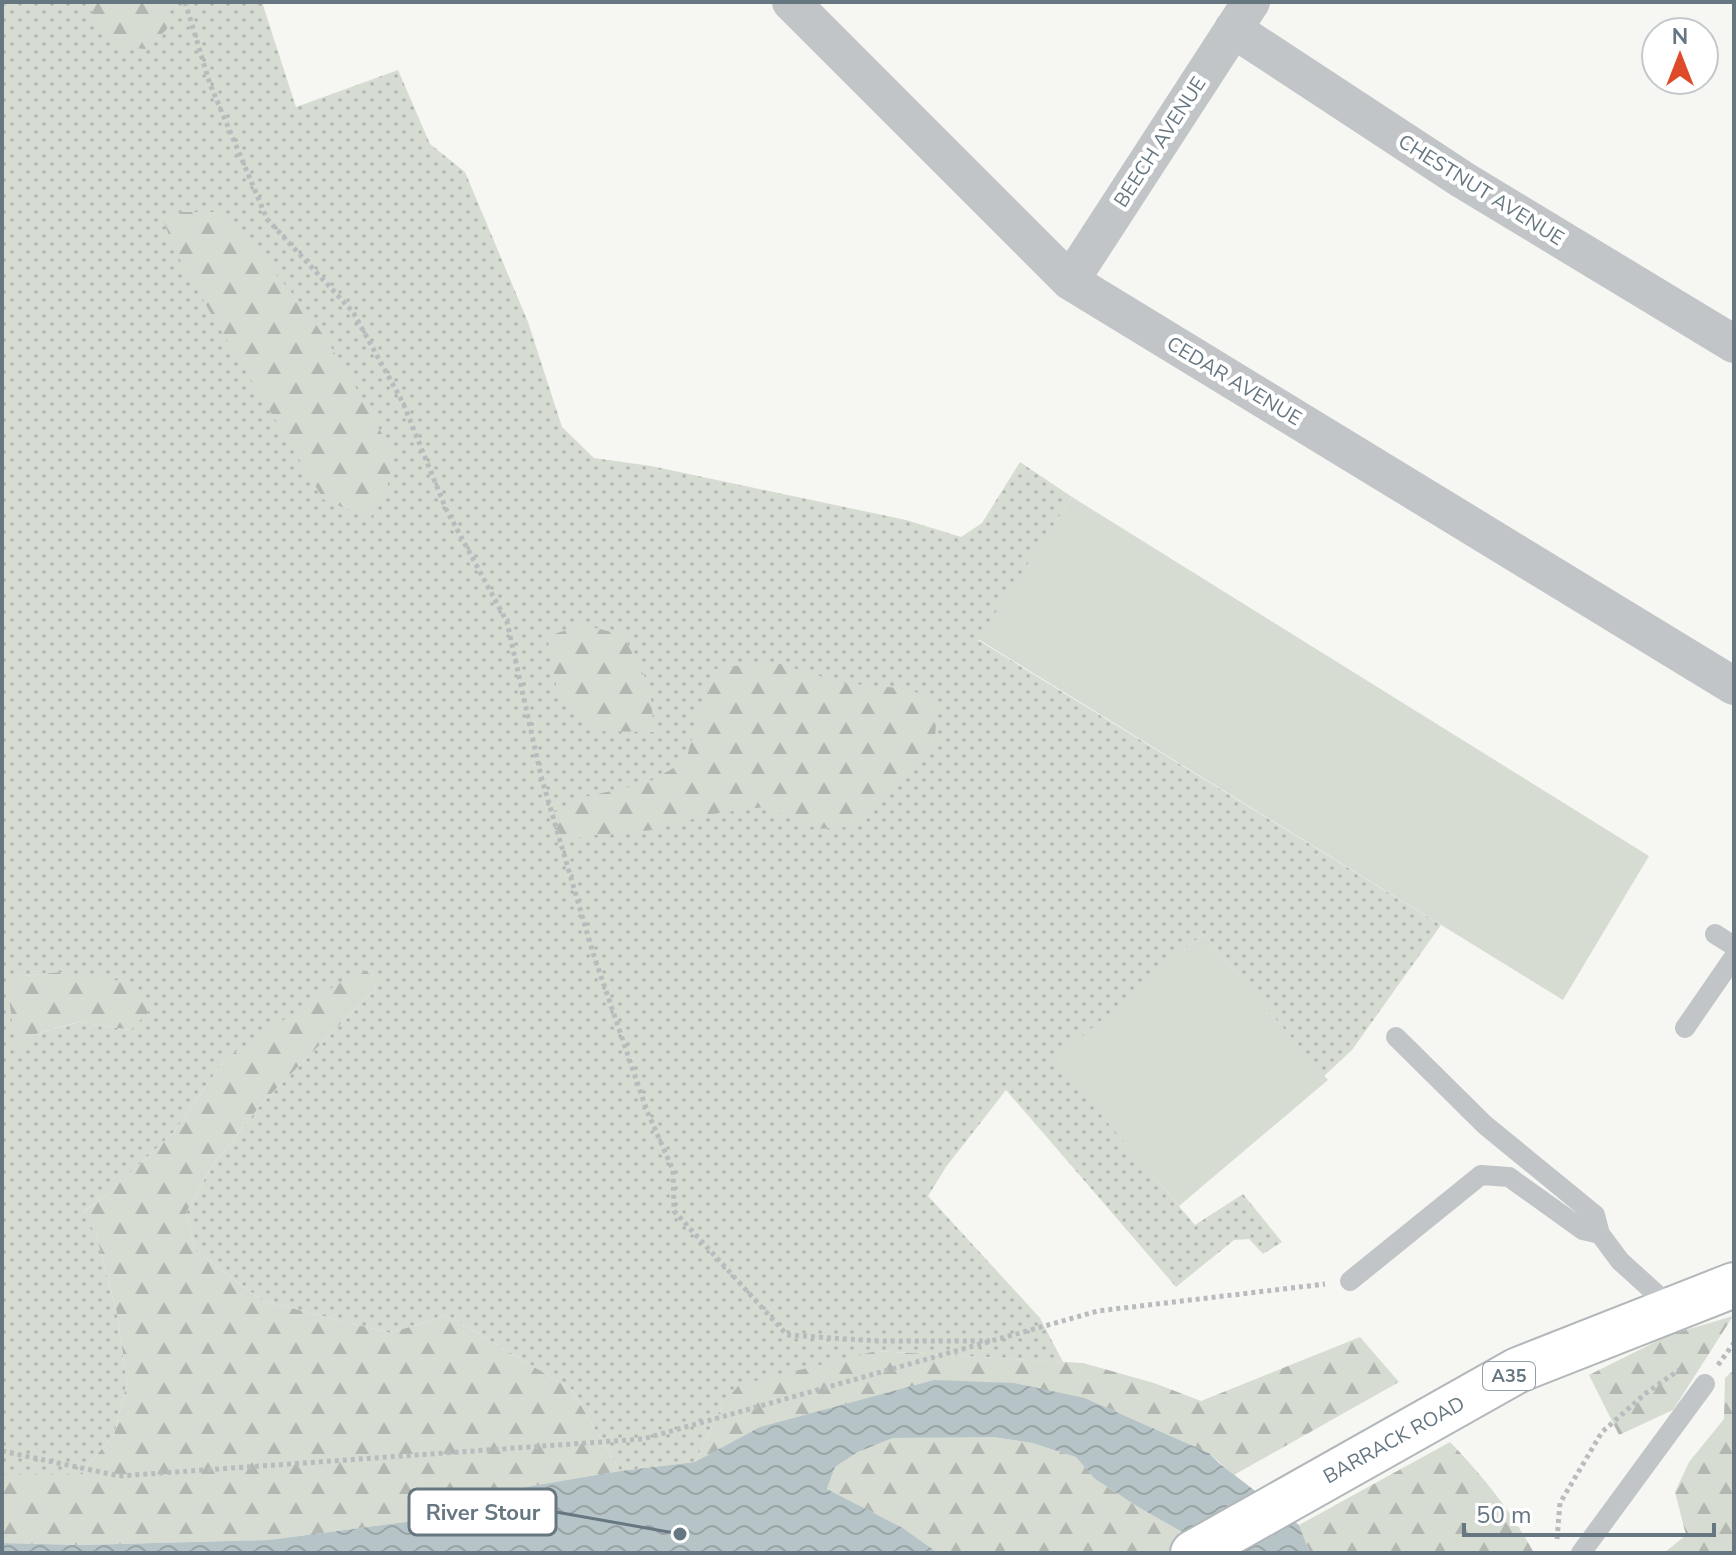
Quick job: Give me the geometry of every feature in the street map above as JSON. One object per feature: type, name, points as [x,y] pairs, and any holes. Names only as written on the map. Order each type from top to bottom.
[{"type":"main road","name":"BARRACK ROAD","points":[[1193,1553],[1518,1370],[1734,1285]]},
{"type":"street","name":"CEDAR AVENUE","points":[[791,2],[1070,281],[1734,686]]},
{"type":"street","name":"BEECH AVENUE","points":[[1070,281],[1242,15]]},
{"type":"street","name":"CHESTNUT AVENUE","points":[[1242,15],[1463,180],[1734,344]]},
{"type":"lane","points":[[1715,934],[1734,946]]},
{"type":"lane","points":[[1685,1028],[1734,957]]},
{"type":"lane","points":[[1396,1037],[1485,1125],[1595,1215],[1600,1234],[1620,1261],[1673,1309]]},
{"type":"lane","points":[[1350,1281],[1481,1175],[1509,1177],[1583,1230],[1600,1234]]},
{"type":"lane","points":[[1571,1549],[1705,1384]]},
{"type":"path","points":[[185,2],[210,84],[267,219],[353,312],[403,403],[446,509],[507,622],[541,776],[593,953],[647,1111],[673,1170],[674,1211],[787,1335],[877,1341],[990,1341]]},
{"type":"path","points":[[2,1451],[119,1476],[643,1439],[1098,1311],[1350,1281]]},
{"type":"path","points":[[1571,1549],[1557,1539],[1560,1503],[1602,1432],[1646,1393],[1690,1363]]},
{"type":"green space","points":[[2,2],[262,2],[296,107],[398,70],[430,144],[465,172],[528,322],[562,427],[594,458],[651,466],[906,520],[961,537],[982,523],[1020,462],[1072,497],[978,640],[1441,925],[1352,1050],[1324,1076],[1203,934],[1055,1060],[1195,1225],[1243,1194],[1282,1242],[1263,1254],[1249,1239],[1234,1240],[1176,1287],[1006,1090],[946,1167],[928,1196],[1040,1318],[1063,1362],[876,1351],[723,1404],[695,1462],[620,1471],[571,1389],[447,1315],[390,1333],[263,1301],[195,1250],[186,1213],[210,1169],[263,1102],[376,988],[371,970],[225,1059],[174,1132],[105,1196],[83,1212],[96,1234],[117,1313],[127,1382],[114,1435],[79,1475],[2,1475]],"holes":[[[60,972],[130,1030],[79,1022],[32,1035],[6,975]]]},
{"type":"green space","points":[[89,2],[172,2],[167,29],[146,49],[121,47],[92,13]]},
{"type":"green space","points":[[180,212],[214,212],[227,224],[297,299],[342,364],[394,455],[385,498],[370,518],[324,500],[174,249],[164,222]]},
{"type":"green space","points":[[1072,497],[1649,856],[1563,1000],[978,639]]},
{"type":"green space","points":[[584,625],[623,635],[650,687],[654,732],[593,731],[558,695],[547,636]]},
{"type":"green space","points":[[770,661],[843,683],[909,689],[937,702],[935,740],[861,826],[818,829],[764,807],[711,814],[653,830],[560,840],[552,814],[575,799],[647,783],[686,761],[697,718],[715,669]]},
{"type":"green space","points":[[1203,934],[1328,1080],[1179,1206],[1054,1060]]},
{"type":"green space","points":[[371,969],[376,988],[263,1102],[210,1169],[186,1213],[195,1250],[263,1301],[390,1333],[447,1315],[571,1389],[620,1471],[531,1486],[420,1520],[269,1540],[81,1545],[2,1543],[2,1475],[79,1475],[114,1435],[127,1382],[117,1313],[96,1234],[82,1213],[105,1196],[174,1132],[225,1059],[336,985]]},
{"type":"green space","points":[[60,972],[135,983],[151,1009],[131,1030],[78,1022],[32,1035],[16,1053],[6,974],[24,976]]},
{"type":"green space","points":[[1733,1316],[1673,1410],[1619,1435],[1589,1375],[1669,1335]]},
{"type":"green space","points":[[1360,1337],[1399,1382],[1234,1475],[1209,1453],[1085,1398],[695,1462],[723,1404],[739,1385],[876,1351],[1083,1363],[1154,1383],[1201,1401]]},
{"type":"green space","points":[[1734,1370],[1734,1553],[1664,1553],[1686,1535],[1675,1492],[1689,1462],[1724,1419],[1725,1378]]},
{"type":"green space","points":[[993,1437],[1032,1443],[1077,1457],[1095,1479],[1219,1553],[938,1553],[903,1528],[827,1489],[835,1467],[858,1452],[893,1438]]},
{"type":"green space","points":[[1450,1442],[1496,1494],[1534,1553],[1310,1553],[1299,1525]]},
{"type":"water","points":[[934,1380],[1014,1383],[1085,1398],[1209,1453],[1299,1525],[1310,1553],[1219,1553],[1095,1479],[1076,1457],[1032,1443],[993,1437],[893,1438],[858,1452],[835,1467],[827,1489],[903,1528],[938,1553],[2,1553],[2,1543],[81,1545],[269,1540],[420,1520],[531,1486],[695,1462],[760,1427]]},
{"type":"place","name":"River Stour","points":[[680,1534]]}]
